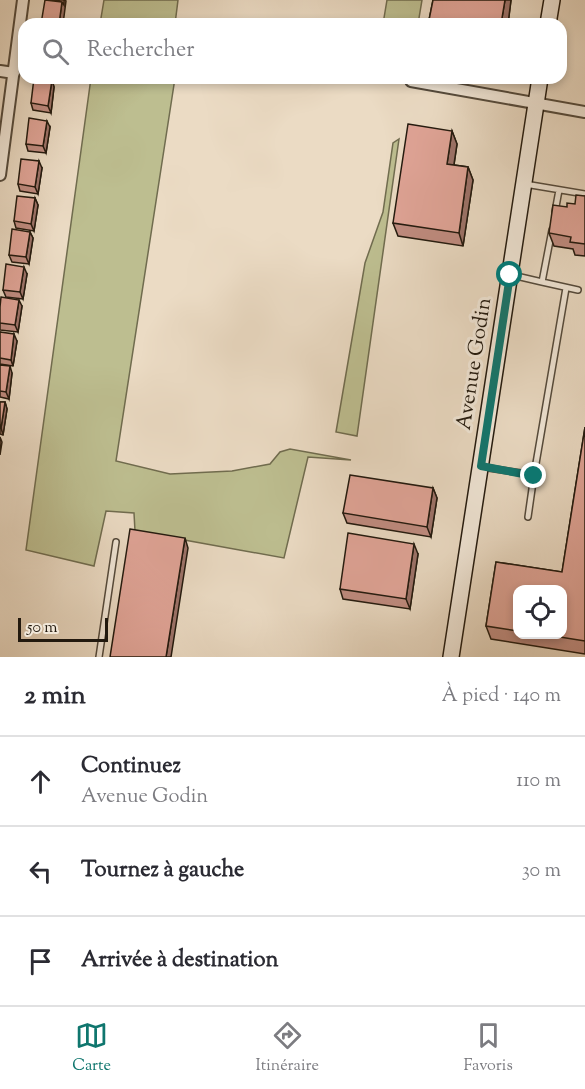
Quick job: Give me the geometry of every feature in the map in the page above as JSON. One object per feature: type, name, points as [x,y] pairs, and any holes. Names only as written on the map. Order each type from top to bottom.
[{"type":"street","points":[[21,18],[23,0]]},
{"type":"street","points":[[549,18],[552,0]]},
{"type":"street","points":[[0,175],[18,41]]},
{"type":"street","points":[[0,71],[14,74]]},
{"type":"street","points":[[427,84],[585,112]]},
{"type":"street","name":"Avenue Godin","points":[[451,657],[539,84]]},
{"type":"lane","points":[[524,184],[585,194]]},
{"type":"lane","points":[[542,282],[559,190]]},
{"type":"lane","points":[[510,275],[578,290]]},
{"type":"lane","points":[[528,517],[566,288]]},
{"type":"lane","points":[[481,466],[534,476]]},
{"type":"lane","points":[[99,657],[116,542]]},
{"type":"green space","points":[[104,0],[178,0],[176,18],[101,18]]},
{"type":"green space","points":[[387,0],[422,0],[419,18],[384,18]]},
{"type":"green space","points":[[90,84],[174,84],[116,461],[170,474],[232,471],[270,464],[280,452],[290,449],[351,460],[308,457],[284,558],[135,531],[134,513],[106,511],[94,566],[26,550]]},
{"type":"green space","points":[[399,139],[357,436],[336,432],[365,263],[383,212],[393,143]]},
{"type":"building","points":[[45,0],[62,2],[60,18],[42,18]]},
{"type":"building","points":[[433,0],[505,0],[502,18],[429,18]]},
{"type":"building","points":[[33,84],[51,84],[48,106],[31,103]]},
{"type":"building","points":[[29,118],[47,121],[43,146],[26,144]]},
{"type":"building","points":[[408,124],[452,131],[447,164],[468,167],[459,233],[393,223]]},
{"type":"building","points":[[21,159],[39,161],[35,187],[18,184]]},
{"type":"building","points":[[576,195],[585,196],[585,244],[570,242],[571,237],[549,233],[553,205],[567,207],[567,203],[575,204]]},
{"type":"building","points":[[17,196],[35,198],[31,224],[14,221]]},
{"type":"building","points":[[12,229],[30,232],[26,257],[9,255]]},
{"type":"building","points":[[6,264],[24,267],[20,292],[3,290]]},
{"type":"building","points":[[1,297],[19,300],[15,325],[0,323]]},
{"type":"building","points":[[0,332],[14,334],[11,360],[0,358]]},
{"type":"building","points":[[0,365],[10,366],[6,392],[0,391]]},
{"type":"building","points":[[0,402],[5,402],[1,428],[0,428]]},
{"type":"building","points":[[585,427],[585,641],[567,638],[567,585],[513,585],[513,630],[486,626],[496,562],[562,572]]},
{"type":"building","points":[[350,475],[433,488],[427,527],[343,513]]},
{"type":"building","points":[[130,529],[185,538],[166,657],[110,657]]},
{"type":"building","points":[[348,533],[414,544],[406,599],[340,589]]},
{"type":"route","points":[[510,275],[481,466],[534,476]]}]
